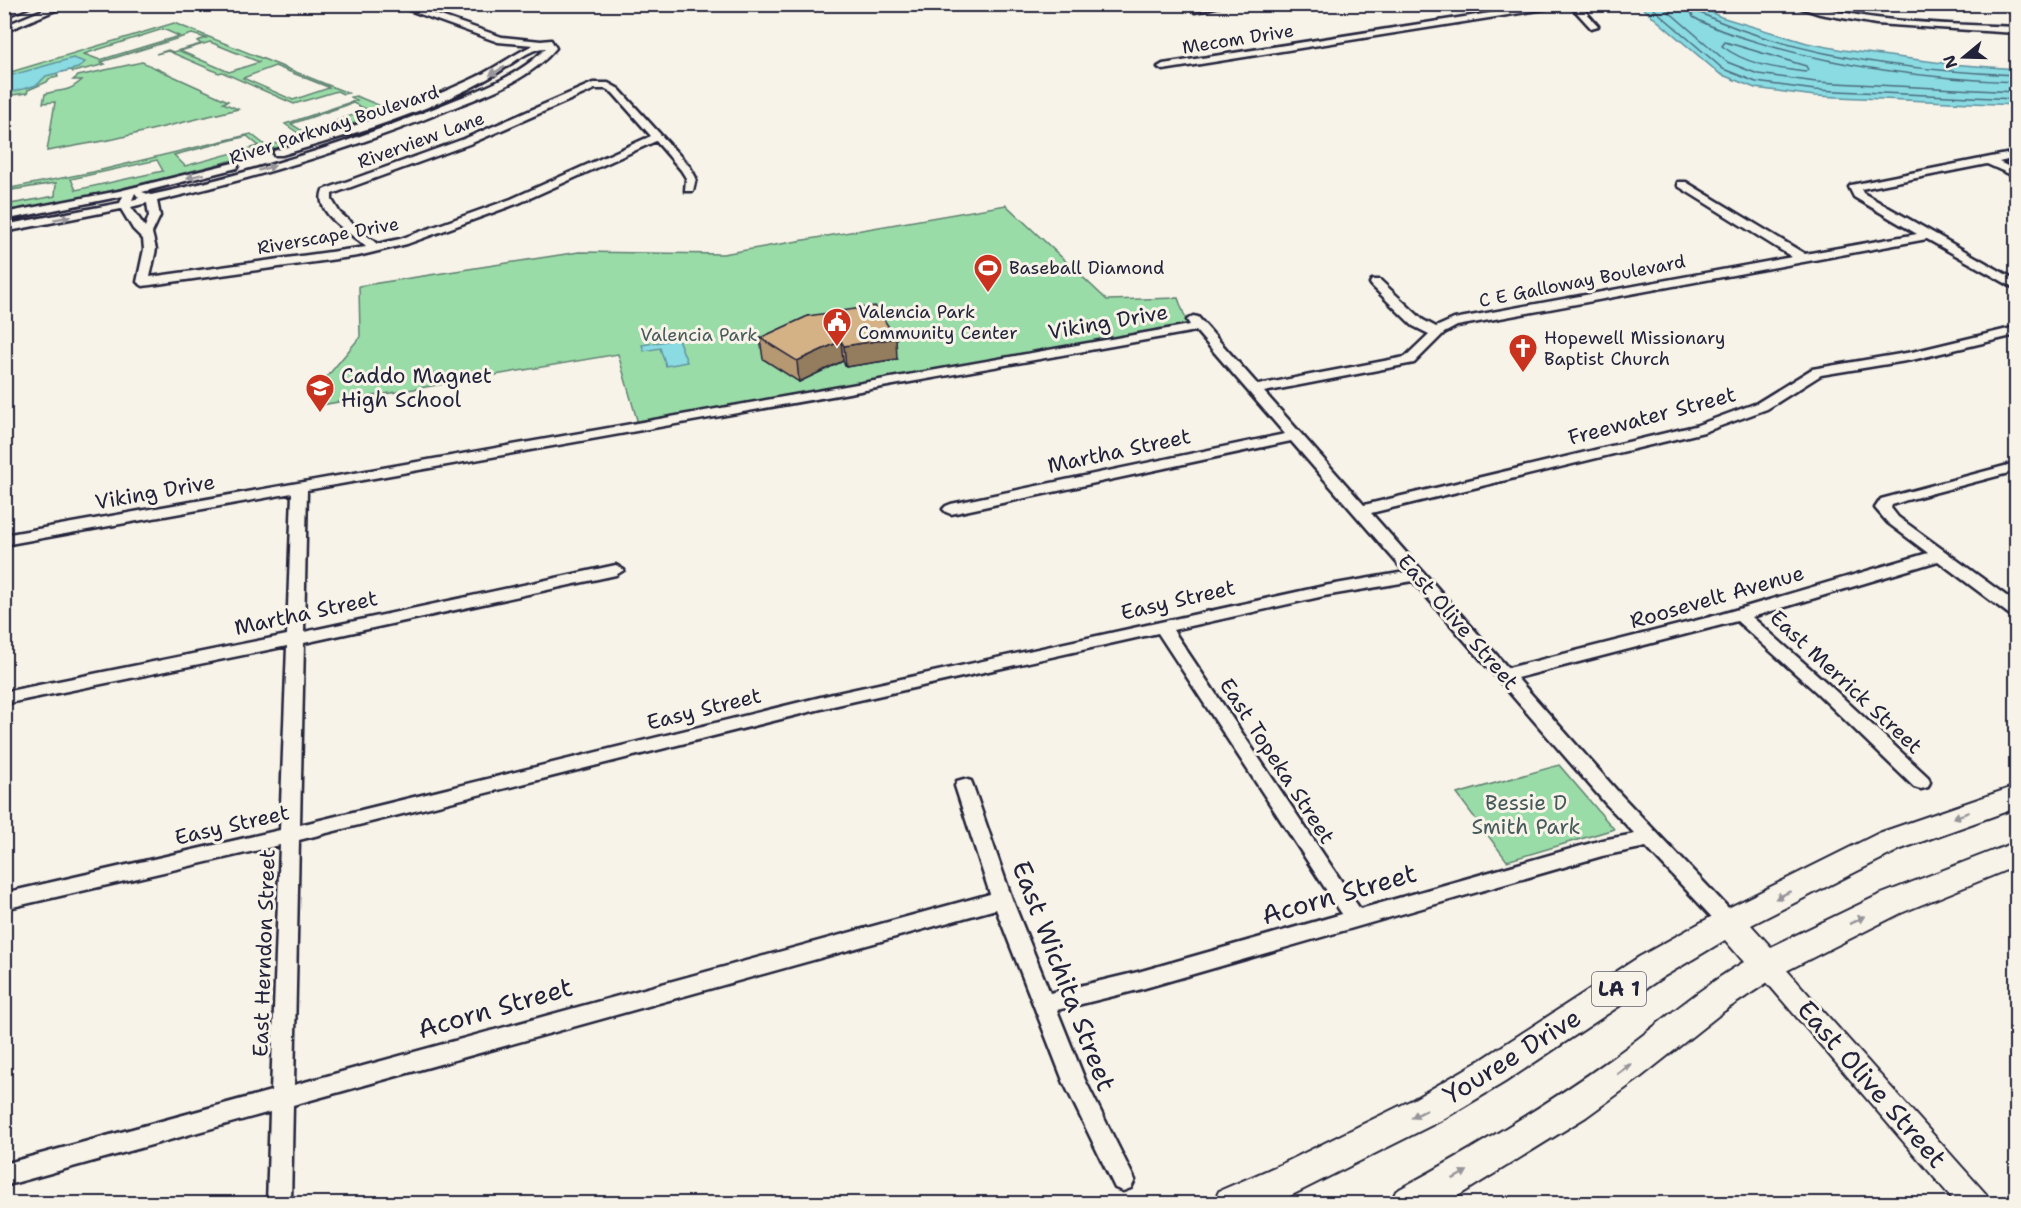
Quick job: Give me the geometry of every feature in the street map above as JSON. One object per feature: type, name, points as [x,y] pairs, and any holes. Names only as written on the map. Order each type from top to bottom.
[{"type":"main road","points":[[4,14],[30,4]]},
{"type":"main road","name":"Youree Drive","points":[[1232,1203],[1297,1176],[1427,1110],[1494,1071],[1651,968],[1729,922],[1890,841],[2016,796]]},
{"type":"main road","points":[[1409,1203],[1476,1167],[1553,1118],[1624,1070],[1722,994],[1767,965],[1897,899],[2016,854]]},
{"type":"main road","points":[[1729,922],[1767,965]]},
{"type":"street","points":[[4,29],[66,4]]},
{"type":"street","points":[[396,4],[501,40],[548,42]]},
{"type":"street","points":[[1195,9],[1224,4]]},
{"type":"street","name":"Mecom Drive","points":[[1163,67],[1567,4]]},
{"type":"street","points":[[1574,4],[1594,26]]},
{"type":"street","points":[[1794,4],[1838,16],[1887,23],[2016,30]]},
{"type":"street","name":"River Parkway Boulevard","points":[[4,229],[150,199],[304,158],[430,114],[481,93],[535,64],[551,48],[548,42],[529,49],[491,74],[434,100],[362,127],[266,157]]},
{"type":"street","name":"Riverview Lane","points":[[375,249],[336,216],[326,201],[327,192],[457,146],[580,90],[598,85],[608,86],[616,92],[657,136]]},
{"type":"street","points":[[657,136],[689,173],[691,182],[689,189]]},
{"type":"street","name":"Riverscape Drive","points":[[150,199],[156,212],[154,222],[146,233],[150,249],[143,282],[375,249],[403,242],[491,211],[574,176],[657,136]]},
{"type":"street","points":[[2016,154],[1855,187],[1858,195],[2016,285]]},
{"type":"street","points":[[1988,160],[2016,174]]},
{"type":"street","name":"River Parkway Boulevard","points":[[4,217],[131,191],[246,162]]},
{"type":"street","points":[[1682,184],[1803,258]]},
{"type":"street","points":[[146,233],[137,226],[124,205],[131,191],[150,199]]},
{"type":"street","name":"C E Galloway Boulevard","points":[[1255,390],[1400,363],[1414,357],[1435,332],[1454,323],[1929,235]]},
{"type":"street","points":[[1376,283],[1418,323],[1435,332]]},
{"type":"street","name":"East Olive Street","points":[[1196,322],[1650,839],[1729,922]]},
{"type":"street","name":"Viking Drive","points":[[4,540],[777,403],[1196,322]]},
{"type":"street","name":"Freewater Street","points":[[1361,511],[1423,494],[1700,429],[1762,406],[1817,372],[1912,356],[2016,331]]},
{"type":"street","name":"Martha Street","points":[[951,509],[1296,436]]},
{"type":"street","points":[[2016,467],[1902,497],[1886,502],[1883,508],[1893,520],[2016,611]]},
{"type":"street","name":"East Herndon Street","points":[[279,1203],[297,639],[307,487]]},
{"type":"street","name":"Roosevelt Avenue","points":[[1505,675],[1647,641],[1940,555]]},
{"type":"street","name":"Martha Street","points":[[4,698],[297,639],[616,570]]},
{"type":"street","name":"Easy Street","points":[[4,901],[291,835],[811,705],[1324,591],[1417,575]]},
{"type":"street","name":"East Merrick Street","points":[[1740,615],[1822,688],[1921,782]]},
{"type":"street","name":"East Topeka Street","points":[[1162,627],[1356,919]]},
{"type":"street","name":"East Wichita Street","points":[[964,786],[1002,899],[1043,1004],[1090,1117],[1123,1180]]},
{"type":"street","name":"Acorn Street","points":[[1043,1004],[1138,981],[1602,848],[1650,839]]},
{"type":"street","name":"Acorn Street","points":[[4,1175],[1002,899]]},
{"type":"street","name":"East Olive Street","points":[[1767,965],[1976,1203]]},
{"type":"green space","points":[[174,23],[348,93],[343,94],[337,91],[294,104],[168,51],[156,54],[168,50],[173,52],[201,44],[197,41],[206,38],[192,34],[101,62],[105,64],[102,65],[73,72],[71,70],[57,73],[58,77],[49,79],[28,90],[27,93],[5,96],[4,74]],"holes":[[[163,29],[179,36],[100,60],[84,54]],[[210,42],[260,62],[229,72],[180,51]],[[275,66],[329,88],[293,100],[243,78]]]},
{"type":"green space","points":[[142,62],[228,101],[223,103],[238,109],[114,139],[47,151],[55,102],[43,103],[45,94],[71,88],[82,80],[73,80],[78,76]]},
{"type":"green space","points":[[356,96],[381,106],[377,108],[387,112],[293,143],[198,170],[5,213],[5,205],[55,196],[56,183],[5,191],[5,189],[93,172],[251,134],[265,145],[281,143],[301,135],[285,124],[357,100],[351,97]],"holes":[[[353,103],[368,110],[304,132],[291,124]],[[247,136],[259,146],[185,166],[174,155]],[[157,160],[163,171],[76,190],[71,179]]]},
{"type":"green space","name":"Valencia Park","points":[[1006,205],[1107,300],[1178,298],[1189,328],[639,427],[618,354],[315,406],[316,390],[360,337],[359,286],[579,252],[723,254]]},
{"type":"green space","name":"Bessie D Smith Park","points":[[1559,765],[1614,829],[1507,861],[1457,794]]},
{"type":"water","points":[[1639,5],[1696,5],[1721,17],[1807,43],[1843,50],[1950,64],[2016,69],[2016,105],[1815,96],[1755,88],[1720,74]]},
{"type":"water","points":[[73,58],[85,62],[78,68],[46,76],[37,85],[5,94],[5,77]]},
{"type":"water","points":[[678,339],[687,362],[666,366],[660,348],[644,351],[642,345]]},
{"type":"building","points":[[875,306],[896,338],[844,346],[841,341],[797,361],[760,338],[808,316]]},
{"type":"place","name":"Baseball Diamond","points":[[988,294]]},
{"type":"place","name":"Valencia Park Community Center","points":[[837,348]]},
{"type":"place","name":"Hopewell Missionary Baptist Church","points":[[1523,374]]},
{"type":"place","name":"Caddo Magnet High School","points":[[320,414]]}]
